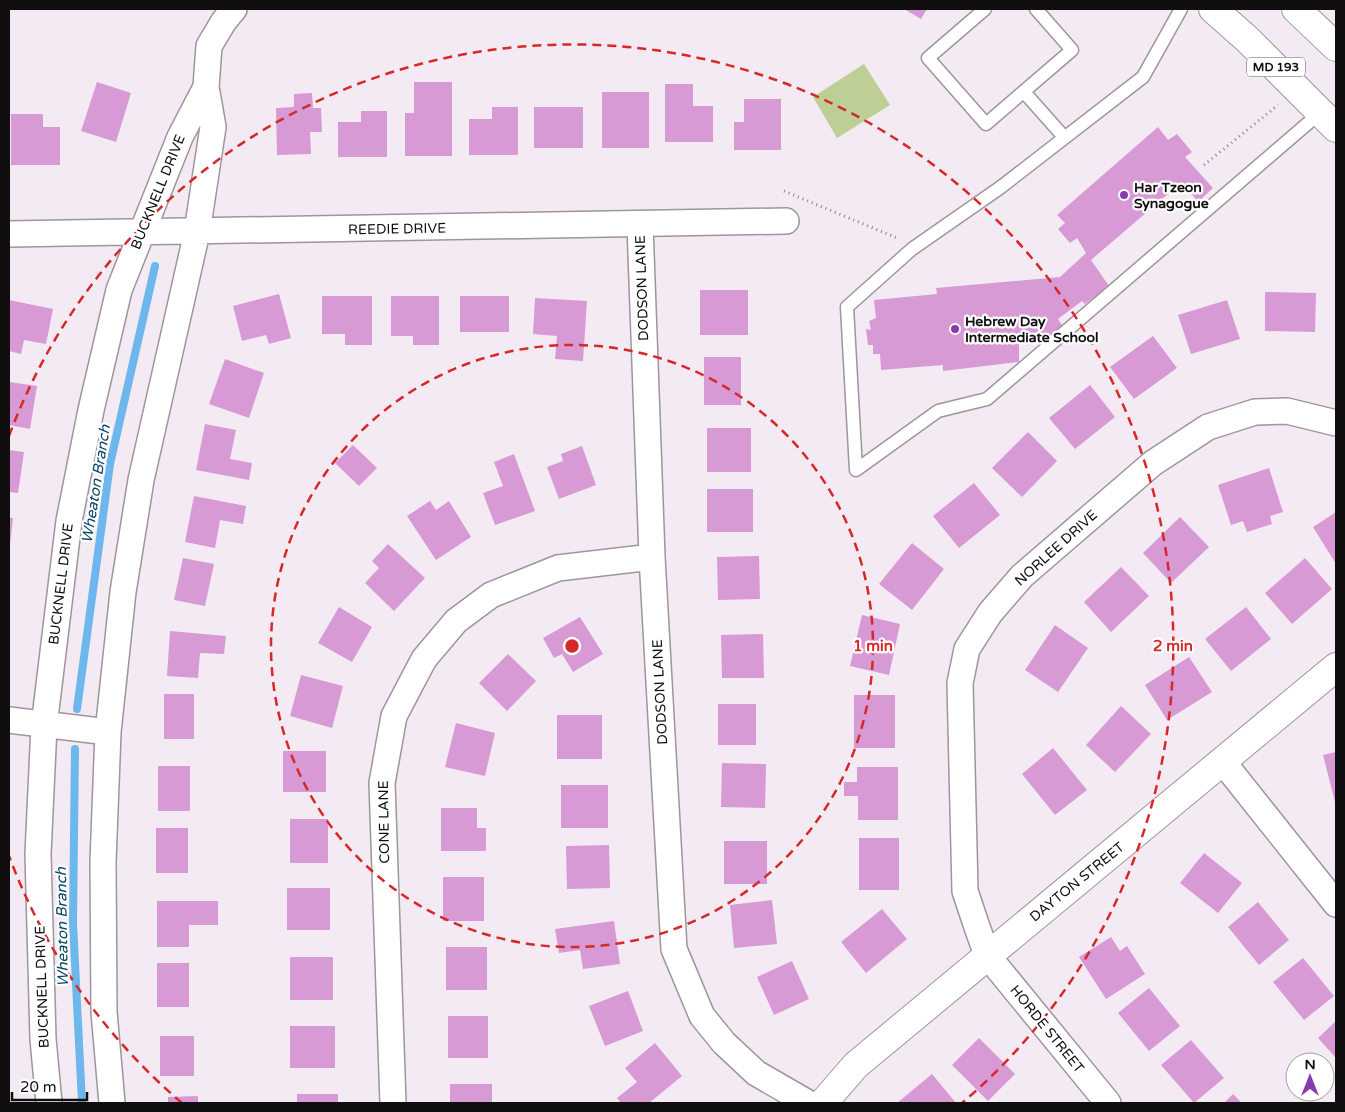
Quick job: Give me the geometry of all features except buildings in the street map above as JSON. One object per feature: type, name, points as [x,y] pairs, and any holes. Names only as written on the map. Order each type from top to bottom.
[{"type":"street","name":"BUCKNELL DRIVE","points":[[112,1103],[104,1012],[103,862],[108,732],[123,592],[142,480],[197,232],[213,127],[206,86],[210,46],[224,21],[234,9]]},
{"type":"street","name":"MD 193","points":[[1213,9],[1329,120]]},
{"type":"street","points":[[1296,9],[1336,47]]},
{"type":"street","name":"BUCKNELL DRIVE","points":[[49,1103],[43,1039],[38,854],[44,726],[69,521],[91,410],[119,290],[180,137],[206,86]]},
{"type":"street","name":"REEDIE DRIVE","points":[[9,234],[640,225],[786,221]]},
{"type":"street","name":"DODSON LANE","points":[[640,225],[652,557],[674,949],[702,1016],[724,1043],[756,1073],[808,1103]]},
{"type":"street","name":"NORLEE DRIVE","points":[[987,955],[965,891],[960,683],[967,649],[990,613],[1022,576],[1153,463],[1208,426],[1255,412],[1287,411],[1336,424]]},
{"type":"street","name":"CONE LANE","points":[[393,1103],[382,783],[394,716],[424,659],[456,621],[491,596],[558,568],[652,557]]},
{"type":"street","name":"DAYTON STREET","points":[[823,1103],[856,1065],[1336,667]]},
{"type":"street","points":[[9,720],[44,726],[108,732]]},
{"type":"street","points":[[1223,762],[1336,904]]},
{"type":"street","name":"HORDE STREET","points":[[987,955],[1108,1103]]},
{"type":"lane","points":[[985,9],[928,58],[986,124],[1072,50],[1036,9]]},
{"type":"lane","points":[[1181,9],[1143,76],[1001,188],[912,249],[847,307],[856,470],[938,411],[987,399],[1329,120]]},
{"type":"lane","points":[[1024,92],[1064,137]]},
{"type":"path","points":[[1204,165],[1280,103]]},
{"type":"path","points":[[784,191],[906,242]]},
{"type":"green space","points":[[864,64],[890,105],[837,138],[813,97]]},
{"type":"waterway","name":"Wheaton Branch","points":[[77,709],[110,464],[155,266]]},
{"type":"waterway","name":"Wheaton Branch","points":[[75,749],[73,923],[82,1103]]},
{"type":"place","name":"Har Tzeon Synagogue","points":[[1124,195]]},
{"type":"place","name":"Hebrew Day Intermediate School","points":[[955,329]]}]
